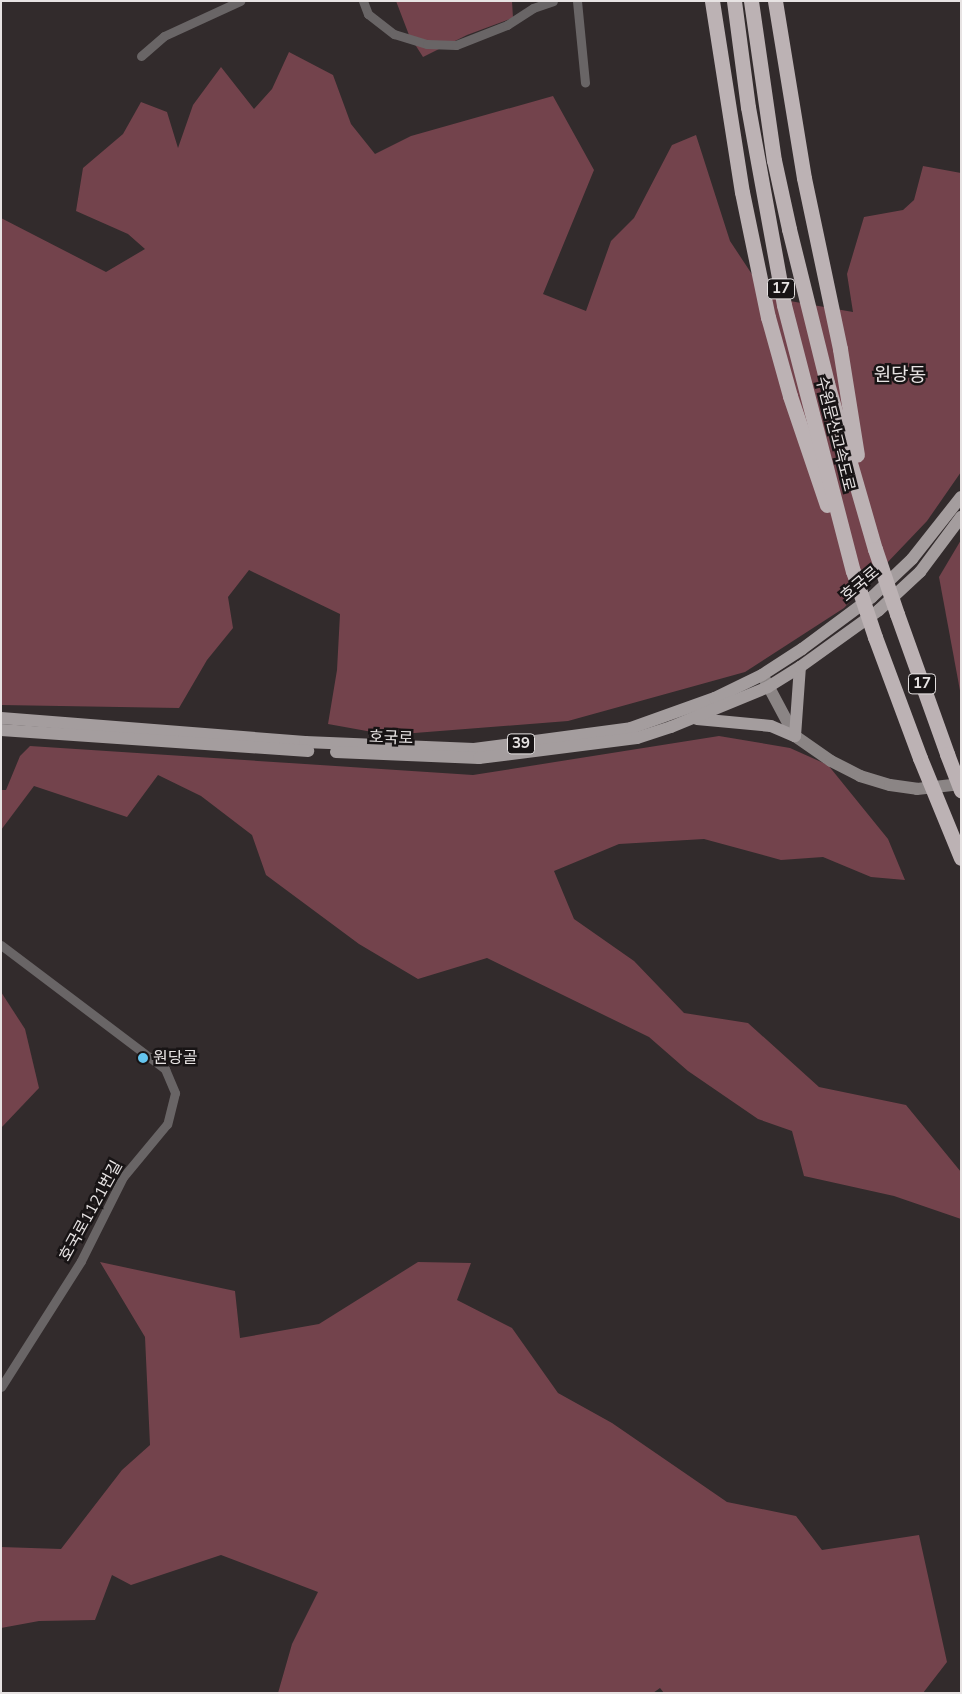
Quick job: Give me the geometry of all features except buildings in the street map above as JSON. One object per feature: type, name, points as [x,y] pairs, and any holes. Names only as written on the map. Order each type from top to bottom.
[{"type":"highway","points":[[712,1],[742,192],[768,318],[819,487],[844,542]]},
{"type":"highway","name":"수원문산고속도로","points":[[734,1],[748,107],[784,305],[844,542],[875,637],[920,758],[961,858]]},
{"type":"highway","name":"수원문산고속도로","points":[[751,1],[774,160],[827,383],[868,526],[897,614],[961,790]]},
{"type":"highway","points":[[775,1],[804,178],[840,349],[868,526]]},
{"type":"main road","name":"호국로","points":[[1,730],[304,750],[479,758],[637,738],[692,719],[765,681],[872,597],[912,558],[961,497]]},
{"type":"main road","name":"호국로","points":[[1,718],[305,742],[474,748],[631,728],[671,716],[800,667],[879,610],[920,572],[961,517]]},
{"type":"main road","points":[[794,736],[800,667]]},
{"type":"main road","points":[[765,681],[794,736]]},
{"type":"main road","points":[[692,719],[771,726],[794,736],[830,761],[860,776],[890,785],[917,789],[961,784]]},
{"type":"street","points":[[141,56],[164,36],[240,1]]},
{"type":"street","points":[[363,1],[368,14],[394,34],[427,44],[456,46],[507,25],[533,8],[552,1]]},
{"type":"street","points":[[577,1],[585,83]]},
{"type":"street","name":"호국로1121번길","points":[[1,945],[165,1069],[176,1093],[167,1124],[124,1177],[81,1261],[1,1387]]},
{"type":"shaded area","points":[[396,1],[512,1],[513,18],[467,35],[423,57],[409,35]]},
{"type":"shaded area","points":[[289,52],[333,75],[351,124],[375,154],[411,136],[553,96],[594,170],[543,294],[586,311],[611,241],[634,218],[672,145],[696,135],[730,241],[767,297],[853,312],[847,274],[864,217],[903,210],[914,200],[923,166],[961,173],[961,472],[927,521],[844,608],[745,672],[568,721],[389,735],[328,724],[337,670],[340,614],[249,570],[228,597],[233,628],[207,660],[179,708],[1,705],[1,218],[106,272],[145,249],[128,234],[76,211],[83,168],[123,134],[141,102],[167,112],[178,148],[193,105],[221,67],[254,109],[272,89]]},
{"type":"shaded area","points":[[961,540],[961,696],[939,577]]},
{"type":"shaded area","points":[[719,736],[790,748],[828,765],[888,839],[905,880],[871,877],[823,857],[781,860],[704,839],[619,844],[554,871],[574,919],[634,961],[684,1013],[748,1023],[819,1087],[906,1105],[961,1172],[961,1219],[894,1196],[804,1176],[792,1131],[758,1119],[688,1071],[649,1037],[487,958],[418,979],[359,944],[266,875],[252,835],[201,796],[158,775],[127,817],[34,786],[1,830],[1,790],[6,790],[20,756],[30,746],[473,775]]},
{"type":"shaded area","points":[[1,992],[25,1029],[39,1088],[1,1128]]},
{"type":"shaded area","points":[[100,1262],[235,1291],[240,1338],[319,1324],[418,1262],[471,1263],[457,1300],[512,1328],[558,1393],[612,1423],[727,1502],[796,1516],[822,1550],[919,1535],[947,1662],[923,1693],[664,1693],[660,1688],[653,1693],[278,1693],[292,1644],[318,1592],[221,1555],[131,1585],[112,1575],[95,1620],[39,1621],[1,1628],[1,1547],[61,1549],[122,1470],[150,1445],[145,1337]]},
{"type":"place","name":"원당골","points":[[143,1058]]},
{"type":"district","name":"원당동","points":[[900,376]]}]
